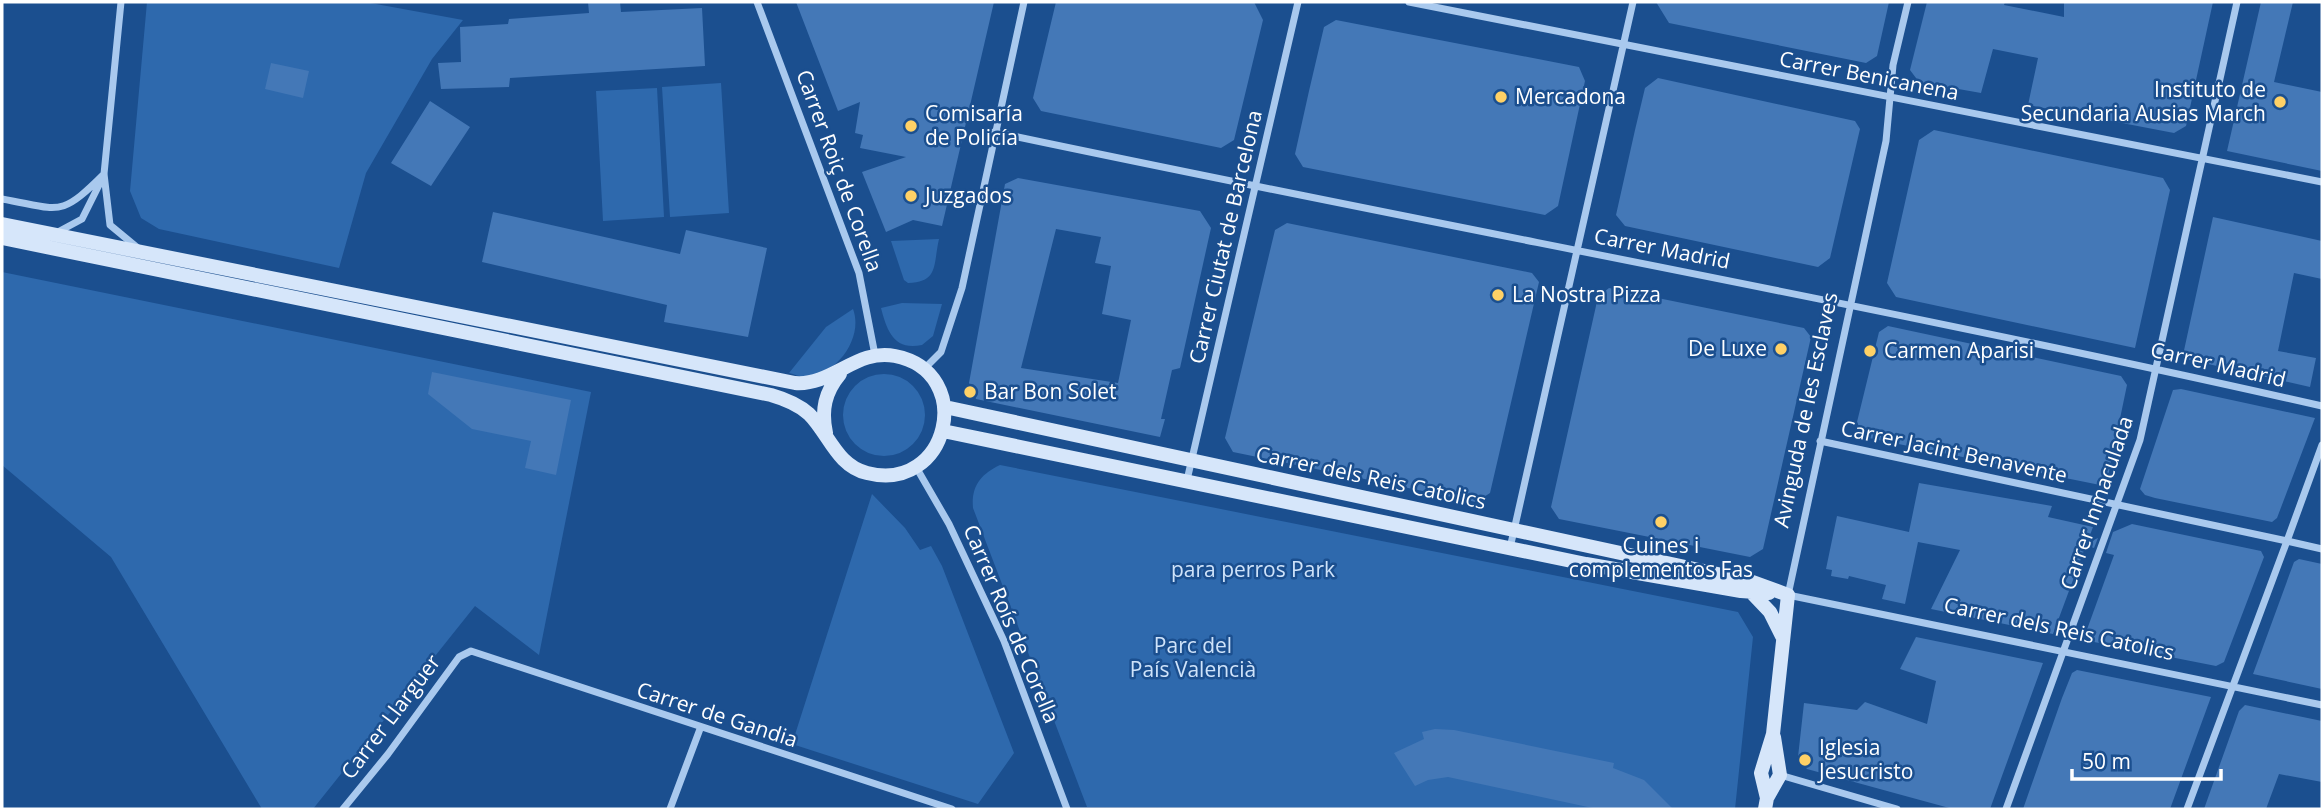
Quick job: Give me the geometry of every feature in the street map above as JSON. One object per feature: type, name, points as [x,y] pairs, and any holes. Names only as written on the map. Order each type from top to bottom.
[{"type":"street","points":[[121,2],[104,174],[110,225],[140,249]]},
{"type":"street","name":"Carrer Roiç de Corella","points":[[757,2],[859,273],[875,355]]},
{"type":"street","points":[[924,369],[941,352],[962,288],[1024,2]]},
{"type":"street","name":"Carrer Ciutat de Barcelona","points":[[1187,480],[1298,2]]},
{"type":"street","name":"Carrer Benicanena","points":[[1409,2],[2322,182]]},
{"type":"street","points":[[1510,549],[1633,2]]},
{"type":"street","name":"Avinguda de les Esclaves","points":[[1766,804],[1761,772],[1773,734],[1788,595],[1886,141],[1893,65],[1909,2]]},
{"type":"street","name":"Carrer Inmaculada","points":[[2006,809],[2140,440],[2236,2]]},
{"type":"street","name":"Carrer Madrid","points":[[994,132],[1256,188],[1850,304],[2322,406]]},
{"type":"street","points":[[2,199],[54,208],[68,207],[104,174]]},
{"type":"street","points":[[54,234],[82,219],[104,174]]},
{"type":"street","points":[[2,224],[140,249],[795,383],[821,381],[843,370],[875,355],[909,360],[924,369],[941,393],[945,407],[943,431],[936,448],[916,467],[899,474],[881,476],[864,473],[835,452],[827,436],[823,418],[825,401],[832,384],[843,370]]},
{"type":"street","points":[[2,238],[757,391],[790,401],[803,410],[827,436]]},
{"type":"street","name":"Carrer dels Reis Catolics","points":[[945,407],[1750,581],[1788,595]]},
{"type":"street","name":"Carrer dels Reis Catolics","points":[[943,431],[1510,549],[1751,592],[1788,595],[2322,705]]},
{"type":"street","name":"Carrer Jacint Benavente","points":[[1820,441],[2322,549]]},
{"type":"street","points":[[2187,809],[2322,445]]},
{"type":"street","name":"Carrer Roís de Corella","points":[[916,467],[949,524],[1004,641],[1067,809]]},
{"type":"street","points":[[1751,592],[1770,612],[1783,639]]},
{"type":"street","name":"Carrer de Gandia","points":[[471,651],[700,729],[952,809]]},
{"type":"street","name":"Carrer Llarguer","points":[[343,809],[388,754],[459,657],[471,651]]},
{"type":"street","points":[[670,809],[700,729]]},
{"type":"street","name":"Avinguda de les Esclaves","points":[[1766,804],[1780,775],[1773,734]]},
{"type":"street","points":[[1765,756],[1769,771],[1897,809]]},
{"type":"green space","points":[[147,2],[365,2],[463,20],[432,59],[366,173],[339,268],[159,229],[141,218],[130,191]]},
{"type":"green space","points":[[721,83],[729,213],[670,217],[662,87]]},
{"type":"green space","points":[[657,88],[664,217],[603,221],[596,91]]},
{"type":"green space","points":[[939,239],[935,264],[930,275],[918,282],[908,283],[904,280],[891,241]]},
{"type":"green space","points":[[2,272],[591,392],[539,655],[475,606],[313,809],[262,809],[111,557],[2,465]]},
{"type":"green space","points":[[902,303],[942,304],[933,336],[922,345],[905,345],[898,342],[889,331],[881,308]]},
{"type":"green space","points":[[853,309],[855,332],[837,363],[816,375],[803,377],[789,373],[826,327]]},
{"type":"green space","points":[[884,374],[900,377],[913,386],[922,399],[925,415],[922,431],[913,444],[900,453],[884,456],[868,453],[855,444],[846,431],[843,415],[846,399],[855,386],[868,377]]},
{"type":"green space","name":"Parc del País Valencià","points":[[1000,465],[1738,612],[1753,637],[1735,809],[1087,807],[973,508],[974,493],[979,482],[987,472]]},
{"type":"green space","points":[[872,494],[905,528],[920,550],[931,546],[942,566],[1014,753],[978,804],[792,744]]},
{"type":"building","points":[[588,2],[620,2],[621,12],[702,8],[705,66],[510,78],[509,87],[441,89],[438,63],[461,62],[460,27],[508,24],[509,19],[589,13]]},
{"type":"building","points":[[796,2],[994,2],[942,226],[913,220],[886,232],[862,172],[906,157],[860,148],[863,135],[855,133],[860,102],[838,111]]},
{"type":"building","points":[[1056,2],[1254,2],[1263,20],[1234,140],[1221,148],[1041,111],[1033,98]]},
{"type":"building","points":[[1656,2],[1889,2],[1877,56],[1866,63],[1669,23]]},
{"type":"building","points":[[1927,2],[2005,2],[2004,5],[2064,17],[2064,2],[2213,2],[2186,126],[2174,133],[2028,105],[2038,58],[1993,49],[1981,93],[1919,82],[1910,70]]},
{"type":"building","points":[[2261,2],[2293,2],[2274,82],[2322,92],[2322,171],[2227,151]]},
{"type":"building","points":[[1336,20],[1579,67],[1585,81],[1558,206],[1545,215],[1303,167],[1295,154],[1309,91],[1324,27]]},
{"type":"building","points":[[271,63],[309,71],[303,98],[265,89]]},
{"type":"building","points":[[1658,78],[1855,121],[1860,129],[1830,258],[1818,267],[1625,226],[1616,215],[1645,88]]},
{"type":"building","points":[[430,101],[470,127],[431,186],[391,163]]},
{"type":"building","points":[[1934,130],[2163,178],[2170,190],[2135,348],[1896,297],[1887,283],[1919,140]]},
{"type":"building","points":[[1018,178],[1200,211],[1211,228],[1180,368],[1172,370],[1161,419],[1165,419],[1160,437],[976,399],[969,383],[1005,184]],"holes":[[[1056,229],[1101,237],[1095,263],[1111,266],[1102,314],[1131,320],[1118,383],[1021,368]]]},
{"type":"building","points":[[493,212],[680,254],[686,230],[767,248],[748,337],[664,322],[667,305],[482,262]]},
{"type":"building","points":[[2213,217],[2322,241],[2322,279],[2294,273],[2278,351],[2316,358],[2310,387],[2186,359],[2183,355]]},
{"type":"building","points":[[1287,223],[1532,273],[1539,282],[1490,493],[1476,502],[1233,452],[1225,438],[1275,230]]},
{"type":"building","points":[[1609,288],[1804,328],[1811,337],[1763,549],[1750,557],[1559,519],[1551,507],[1598,297]]},
{"type":"building","points":[[1888,326],[2121,376],[2127,385],[2107,481],[2100,485],[1864,437],[1857,422],[1879,332]]},
{"type":"building","points":[[432,372],[571,400],[556,475],[525,468],[531,441],[472,429],[428,394]]},
{"type":"building","points":[[2181,389],[2315,418],[2277,518],[2272,522],[2155,498],[2145,495],[2140,489],[2173,390]]},
{"type":"building","points":[[1919,483],[2052,506],[2048,517],[2093,527],[2087,543],[2098,538],[2094,548],[2086,545],[2053,634],[1931,609],[1960,550],[1918,542],[1905,604],[1882,599],[1886,585],[1849,576],[1848,579],[1831,576],[1832,570],[1826,569],[1837,516],[1909,532]]},
{"type":"building","points":[[2132,524],[2261,551],[2264,557],[2224,662],[2216,666],[2089,641],[2085,635],[2114,555],[2106,553],[2113,532]]},
{"type":"building","points":[[2299,559],[2322,564],[2322,689],[2253,674],[2294,562]]},
{"type":"building","points":[[1916,637],[2043,663],[1990,809],[1953,809],[1807,769],[1798,757],[1804,703],[1857,710],[1865,702],[1927,724],[1936,681],[1900,669]]},
{"type":"building","points":[[2077,670],[2211,697],[2170,809],[2023,809],[2062,698],[2072,673]]},
{"type":"building","points":[[2245,705],[2322,721],[2322,782],[2279,774],[2266,809],[2204,809],[2239,711]]},
{"type":"building","points":[[1435,729],[1454,730],[1614,763],[1613,768],[1644,780],[1673,809],[1597,809],[1448,777],[1428,780],[1415,786],[1394,753],[1424,739],[1422,732]]},
{"type":"place","name":"Mercadona","points":[[1501,97]]},
{"type":"place","name":"Instituto de Secundaria Ausias March","points":[[2280,102]]},
{"type":"place","name":"Comisaría de Policía","points":[[911,126]]},
{"type":"place","name":"Juzgados","points":[[911,196]]},
{"type":"place","name":"La Nostra Pizza","points":[[1498,295]]},
{"type":"place","name":"De Luxe","points":[[1781,349]]},
{"type":"place","name":"Carmen Aparisi","points":[[1870,351]]},
{"type":"place","name":"Bar Bon Solet","points":[[970,392]]},
{"type":"place","name":"Cuines i complementos Fas","points":[[1661,522]]},
{"type":"place","name":"Iglesia Jesucristo","points":[[1805,760]]},
{"type":"park label","name":"para perros Park","points":[[1253,570]]}]
